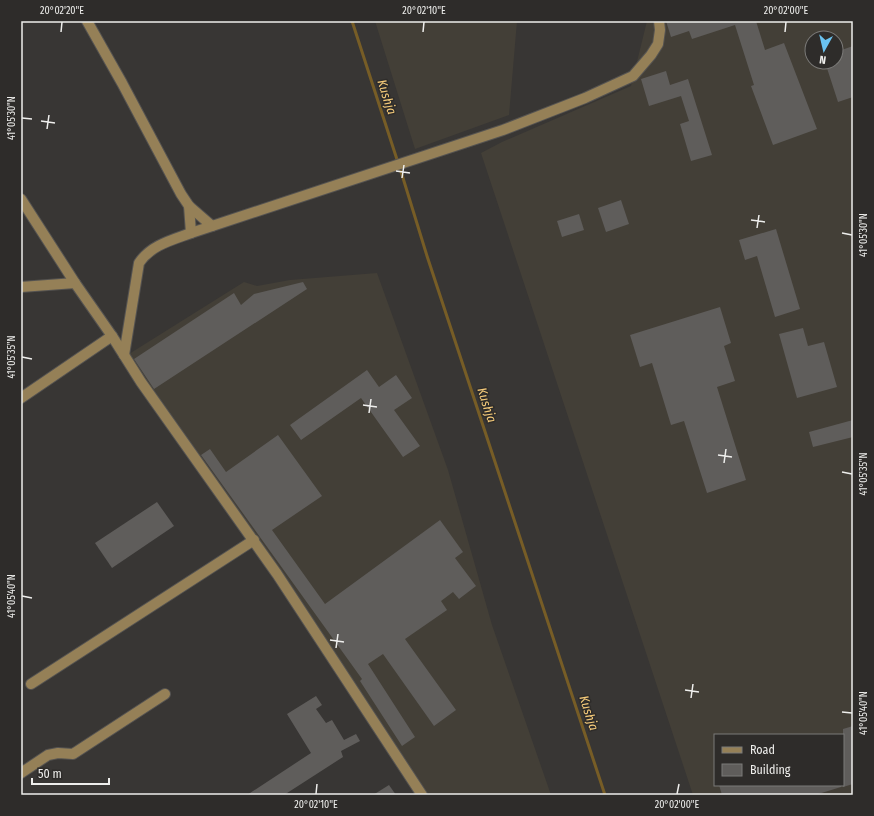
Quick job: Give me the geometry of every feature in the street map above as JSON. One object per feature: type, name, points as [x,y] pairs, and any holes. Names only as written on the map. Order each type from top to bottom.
[{"type":"street","points":[[88,21],[181,194],[189,206],[212,226]]},
{"type":"street","points":[[124,355],[139,263],[145,254],[155,247],[191,233],[504,130],[584,98],[633,76],[651,56],[658,44],[660,30],[659,21]]},
{"type":"street","points":[[21,199],[75,283],[112,336],[140,382],[254,540],[422,795]]},
{"type":"street","points":[[189,206],[191,233]]},
{"type":"street","points":[[21,288],[75,283]]},
{"type":"street","points":[[21,398],[112,336]]},
{"type":"street","points":[[31,684],[254,540]]},
{"type":"street","points":[[21,773],[48,755],[58,753],[73,754],[164,694]]},
{"type":"shaded area","points":[[375,21],[517,21],[509,115],[415,149]]},
{"type":"shaded area","points":[[647,21],[853,21],[853,795],[693,795],[481,153],[502,142],[631,86]]},
{"type":"shaded area","points":[[377,273],[448,470],[492,625],[551,795],[424,795],[138,374],[129,354],[244,282],[257,286],[290,280]]},
{"type":"building","points":[[666,21],[756,21],[765,50],[784,43],[817,129],[773,145],[751,86],[754,85],[735,25],[692,39],[689,31],[671,37]]},
{"type":"building","points":[[853,46],[853,97],[838,102],[828,70],[844,70],[844,49]]},
{"type":"building","points":[[666,71],[670,85],[688,79],[712,155],[691,161],[680,124],[689,121],[681,96],[649,106],[641,79]]},
{"type":"building","points":[[621,200],[629,224],[606,232],[598,208]]},
{"type":"building","points":[[579,214],[584,230],[562,237],[557,221]]},
{"type":"building","points":[[776,229],[800,309],[775,317],[757,256],[745,260],[739,240]]},
{"type":"building","points":[[303,282],[307,289],[154,389],[134,359],[234,293],[241,305],[254,294]]},
{"type":"building","points":[[720,307],[731,343],[724,346],[735,381],[717,387],[746,480],[707,493],[684,421],[671,425],[652,363],[640,367],[630,335]]},
{"type":"building","points":[[803,328],[808,346],[824,342],[837,387],[797,398],[779,334]]},
{"type":"building","points":[[367,370],[379,387],[396,375],[412,398],[394,410],[420,446],[403,457],[361,398],[301,440],[290,425]]},
{"type":"building","points":[[853,420],[853,437],[813,447],[809,432]]},
{"type":"building","points":[[278,435],[322,496],[272,530],[325,604],[440,520],[463,552],[455,558],[476,586],[459,599],[453,592],[441,601],[447,610],[405,639],[456,710],[434,726],[383,654],[368,664],[415,737],[402,746],[360,681],[362,679],[201,455],[210,449],[226,472]]},
{"type":"building","points":[[157,502],[174,526],[112,568],[95,543]]},
{"type":"building","points":[[316,696],[322,705],[316,709],[326,723],[332,720],[344,740],[356,734],[360,741],[341,751],[343,757],[284,795],[247,795],[311,753],[287,714]]},
{"type":"building","points":[[853,726],[853,784],[843,787],[844,734],[843,729]]},
{"type":"building","points":[[389,785],[396,795],[373,795]]},
{"type":"building","points":[[719,786],[841,786],[815,795],[722,795]]},
{"type":"waterway","name":"Kushja","points":[[352,21],[427,256],[605,795]]}]
